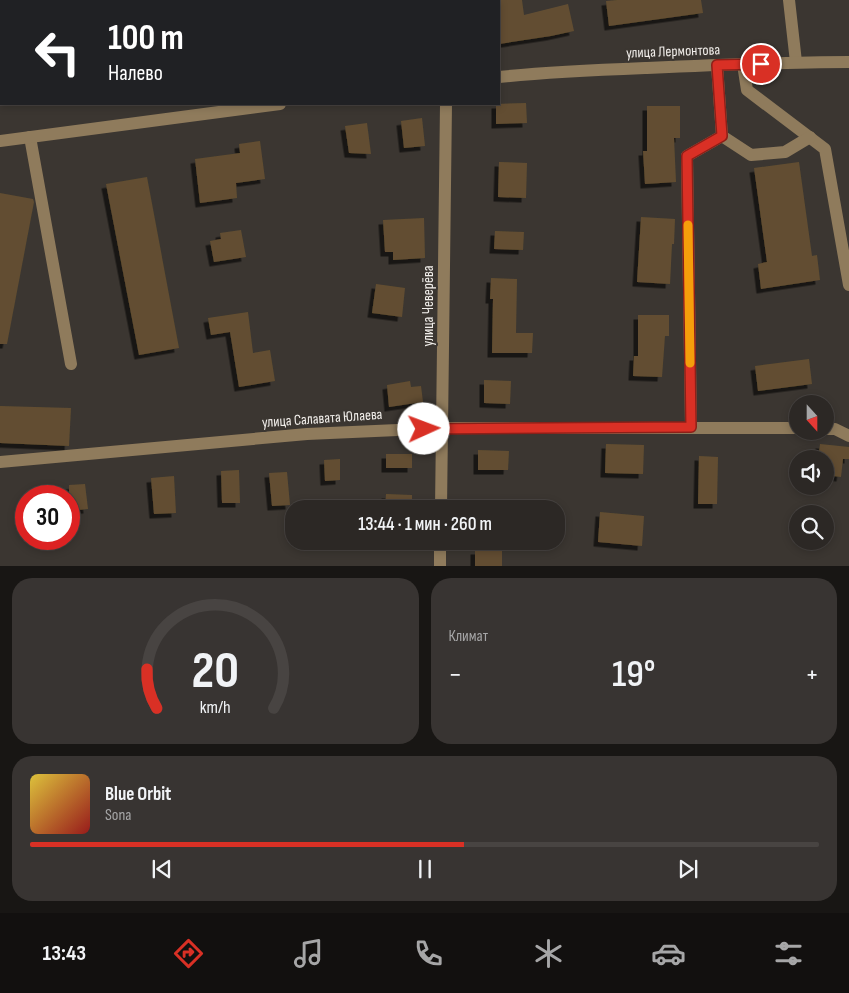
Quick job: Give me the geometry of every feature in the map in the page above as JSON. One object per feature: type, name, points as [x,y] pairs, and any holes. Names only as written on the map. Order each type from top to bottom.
[{"type":"street","points":[[789,0],[796,62]]},
{"type":"street","name":"улица Лермонтова","points":[[500,76],[717,65],[849,62]]},
{"type":"street","points":[[743,64],[747,90],[826,149],[849,285]]},
{"type":"street","points":[[717,65],[722,136]]},
{"type":"street","points":[[0,141],[272,105]]},
{"type":"street","name":"улица Чеверёва","points":[[441,500],[446,105]]},
{"type":"street","points":[[722,136],[751,155],[785,152],[810,137]]},
{"type":"street","points":[[691,427],[687,156],[722,136]]},
{"type":"street","points":[[30,137],[71,364]]},
{"type":"street","name":"улица Салавата Юлаева","points":[[0,462],[307,434],[443,428],[789,428]]},
{"type":"street","points":[[834,430],[849,436]]},
{"type":"street","points":[[440,550],[440,566]]},
{"type":"building","points":[[500,0],[522,0],[524,15],[568,4],[574,31],[500,44]]},
{"type":"building","points":[[701,0],[703,13],[609,26],[606,1]]},
{"type":"building","points":[[526,103],[527,123],[496,124],[496,105]]},
{"type":"building","points":[[647,106],[680,106],[680,138],[674,138],[676,182],[645,184],[643,151],[647,151]]},
{"type":"building","points":[[422,118],[425,146],[404,148],[401,121]]},
{"type":"building","points":[[367,123],[371,154],[349,153],[345,126]]},
{"type":"building","points":[[260,141],[265,179],[236,183],[237,198],[200,203],[195,159],[240,153],[239,144]]},
{"type":"building","points":[[499,162],[527,163],[526,198],[498,197]]},
{"type":"building","points":[[799,162],[812,256],[817,255],[820,280],[761,289],[758,264],[767,262],[754,168]]},
{"type":"building","points":[[147,177],[179,348],[139,355],[106,184]]},
{"type":"building","points":[[0,193],[33,199],[34,202],[7,344],[0,344]]},
{"type":"building","points":[[641,217],[675,219],[670,284],[637,282]]},
{"type":"building","points":[[424,218],[425,258],[393,260],[393,252],[385,252],[383,220]]},
{"type":"building","points":[[241,230],[246,257],[214,262],[210,241],[221,239],[220,233]]},
{"type":"building","points":[[495,231],[524,232],[523,250],[494,249]]},
{"type":"building","points":[[491,278],[517,279],[516,333],[533,333],[532,353],[492,353],[493,299],[490,299]]},
{"type":"building","points":[[376,284],[405,288],[402,317],[372,313]]},
{"type":"building","points":[[248,312],[253,353],[270,350],[275,381],[239,387],[230,332],[211,335],[208,318]]},
{"type":"building","points":[[638,315],[669,315],[669,336],[665,336],[662,377],[633,376],[634,356],[638,356]]},
{"type":"building","points":[[809,359],[812,384],[758,391],[755,366]]},
{"type":"building","points":[[484,380],[511,381],[510,404],[484,403]]},
{"type":"building","points":[[410,381],[411,387],[421,386],[423,402],[389,407],[387,385]]},
{"type":"building","points":[[0,406],[71,408],[69,446],[0,443]]},
{"type":"building","points":[[606,444],[644,445],[643,474],[605,473]]},
{"type":"building","points":[[820,444],[849,447],[849,459],[843,459],[841,477],[834,476],[834,450],[819,450]]},
{"type":"building","points":[[478,450],[509,451],[508,470],[478,470]]},
{"type":"building","points":[[386,454],[412,454],[412,468],[386,468]]},
{"type":"building","points":[[699,456],[718,457],[717,504],[698,504]]},
{"type":"building","points":[[340,459],[340,480],[325,481],[324,460]]},
{"type":"building","points":[[239,470],[240,503],[222,503],[221,471]]},
{"type":"building","points":[[287,472],[290,500],[285,500],[285,505],[272,506],[269,473]]},
{"type":"building","points":[[174,476],[176,513],[154,514],[151,478]]},
{"type":"building","points":[[85,484],[88,509],[80,510],[80,485],[69,485]]},
{"type":"building","points":[[386,494],[412,495],[412,500],[386,500]]},
{"type":"building","points":[[600,512],[644,516],[642,546],[598,542]]},
{"type":"building","points":[[475,550],[502,550],[502,566],[475,566]]},
{"type":"slow traffic","points":[[688,225],[690,363]]},
{"type":"route","points":[[424,429],[691,427],[687,156],[722,136],[717,65],[761,64]]}]
